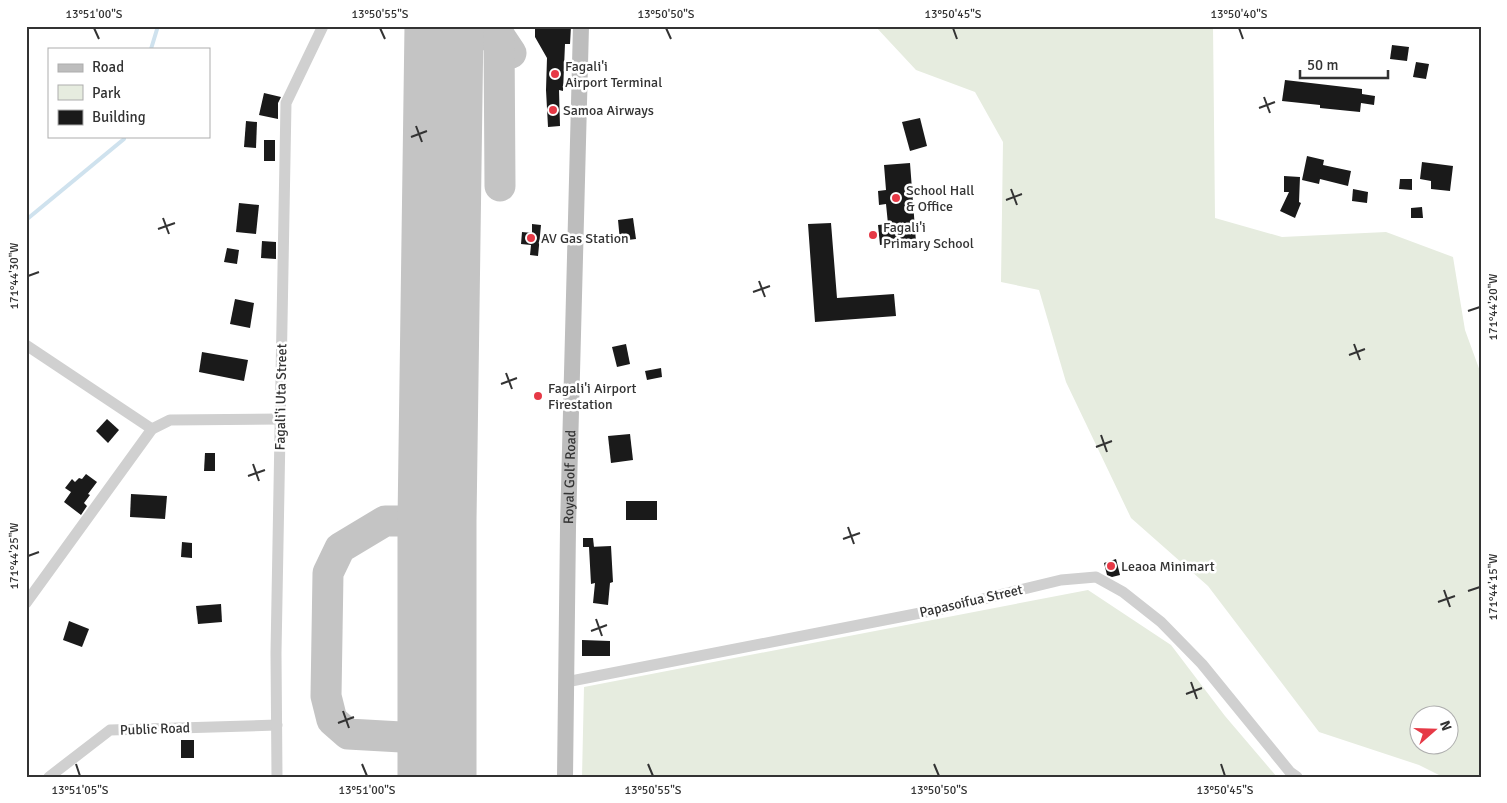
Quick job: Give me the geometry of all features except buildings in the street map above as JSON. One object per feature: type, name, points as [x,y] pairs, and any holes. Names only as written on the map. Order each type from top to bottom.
[{"type":"main road","name":"Royal Golf Road","points":[[565,777],[568,528],[581,26]]},
{"type":"street","name":"Fagali'i Uta Street","points":[[277,777],[276,653],[286,104],[323,26]]},
{"type":"street","points":[[26,346],[152,429]]},
{"type":"street","points":[[26,603],[152,429],[170,420],[281,419]]},
{"type":"street","name":"Papasoifua Street","points":[[566,682],[946,608],[1061,580],[1096,578],[1123,592],[1162,622],[1202,664],[1290,772],[1297,777]]},
{"type":"street","name":"Public Road","points":[[49,777],[110,730],[277,725]]},
{"type":"green space","points":[[875,26],[1213,26],[1215,218],[1282,237],[1386,232],[1453,257],[1465,330],[1481,374],[1481,777],[1443,777],[1419,765],[1319,732],[1208,586],[1131,518],[1066,382],[1039,290],[1001,282],[1003,142],[975,92],[916,70]]},
{"type":"green space","points":[[1088,590],[1171,645],[1225,716],[1277,777],[582,777],[584,687]]},
{"type":"waterway","points":[[151,48],[158,26]]},
{"type":"waterway","points":[[26,220],[124,138]]},
{"type":"taxiway","points":[[444,34],[499,35],[511,53]]},
{"type":"taxiway","points":[[499,35],[500,186]]},
{"type":"taxiway","points":[[437,521],[385,521],[340,548],[328,573],[326,696],[332,720],[348,734],[437,739]]},
{"type":"runway","points":[[437,777],[437,521],[444,26]]},
{"type":"place","name":"Fagali'i Airport Terminal","points":[[555,74]]},
{"type":"place","name":"Samoa Airways","points":[[553,110]]},
{"type":"place","name":"School Hall & Office","points":[[896,198]]},
{"type":"place","name":"Fagali'i Primary School","points":[[873,235]]},
{"type":"place","name":"AV Gas Station","points":[[531,238]]},
{"type":"place","name":"Fagali'i Airport Firestation","points":[[538,396]]},
{"type":"place","name":"Leaoa Minimart","points":[[1111,566]]}]
